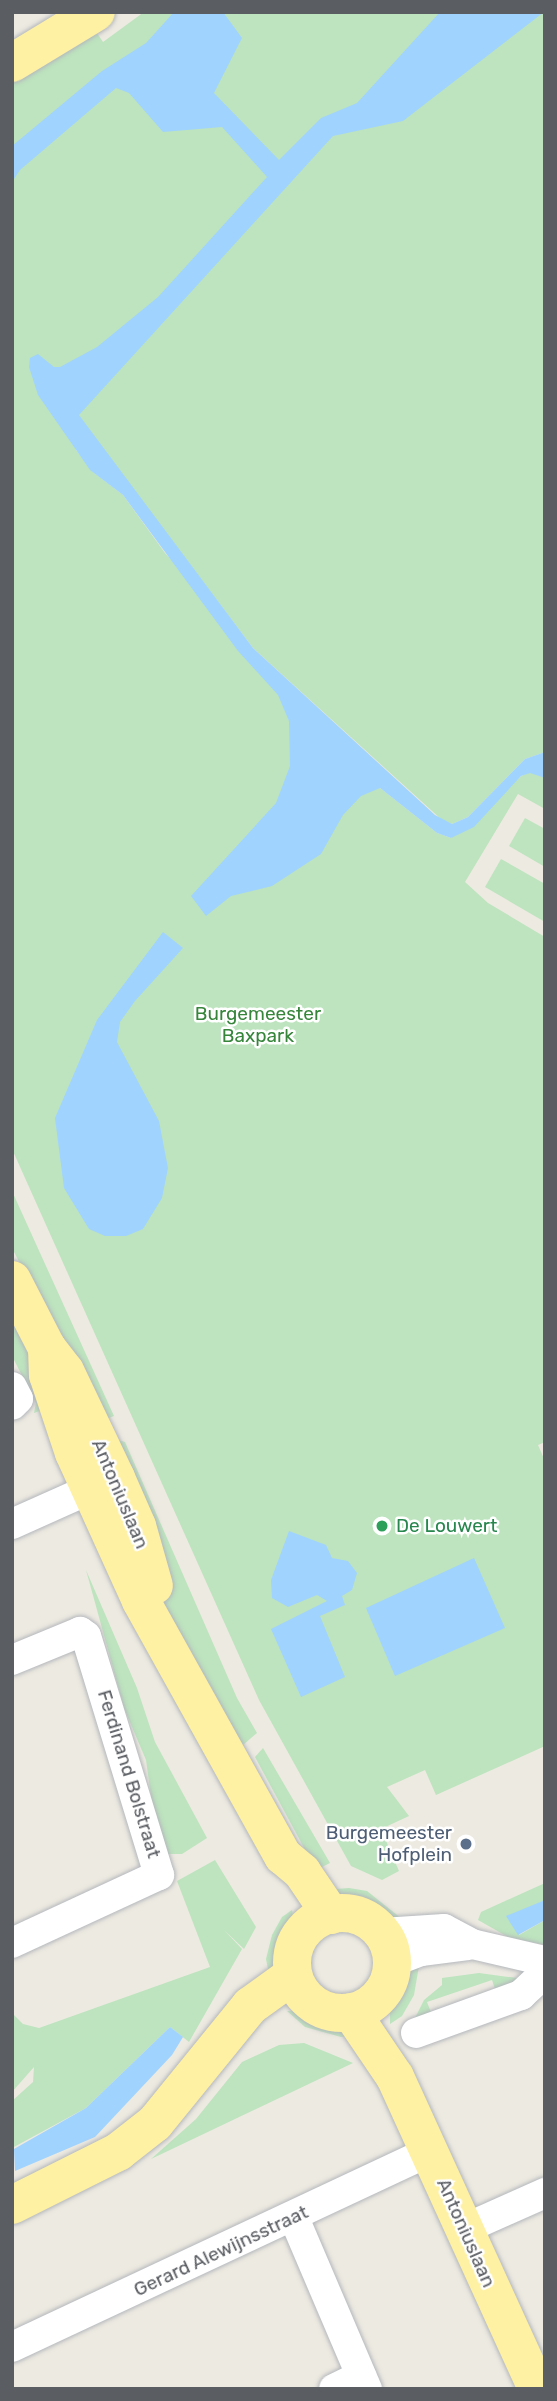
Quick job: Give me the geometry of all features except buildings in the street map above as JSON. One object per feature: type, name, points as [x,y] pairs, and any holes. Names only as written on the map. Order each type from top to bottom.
[{"type":"main road","points":[[12,39],[44,12]]},
{"type":"main road","points":[[12,63],[96,12]]},
{"type":"main road","name":"Antoniuslaan","points":[[12,1280],[47,1348],[65,1371],[102,1484],[137,1526],[166,1650],[283,1856],[302,1872],[321,1920]]},
{"type":"main road","points":[[360,1917],[387,1948],[387,1983],[363,2006],[326,2011],[299,1986],[297,1942],[321,1920],[360,1917]]},
{"type":"main road","points":[[12,2205],[118,2152],[155,2123],[234,2026],[259,2022],[299,1986]]},
{"type":"main road","name":"Antoniuslaan","points":[[363,2006],[537,2389]]},
{"type":"street","points":[[12,1387],[18,1399],[12,1405]]},
{"type":"street","points":[[12,1524],[102,1484]]},
{"type":"street","name":"Ferdinand Bolstraat","points":[[12,1660],[80,1632],[86,1636],[159,1875],[12,1942]]},
{"type":"street","points":[[387,1948],[421,1951],[472,1944],[545,1963],[540,1978],[521,1995],[416,2033]]},
{"type":"street","name":"Gerard Alewijnsstraat","points":[[12,2347],[294,2218],[429,2152]]},
{"type":"street","points":[[464,2229],[545,2193]]},
{"type":"street","points":[[294,2218],[364,2382],[334,2389]]},
{"type":"green space","name":"Burgemeester Baxpark","points":[[144,12],[545,12],[545,752],[525,759],[468,817],[452,824],[443,821],[253,648],[89,431],[76,450],[93,472],[123,495],[165,553],[380,788],[437,833],[451,838],[521,776],[530,772],[545,778],[545,809],[518,794],[465,882],[488,903],[545,937],[545,1442],[538,1445],[545,1461],[545,1746],[436,1795],[425,1770],[387,1787],[409,1816],[381,1829],[399,1871],[382,1880],[351,1866],[259,1700],[12,1149],[12,75],[97,33],[103,42]]},
{"type":"green space","points":[[525,818],[545,829],[545,867],[509,846]]},
{"type":"green space","points":[[501,859],[545,884],[545,922],[485,887]]},
{"type":"green space","points":[[12,1191],[114,1416],[101,1421],[12,1248]]},
{"type":"green space","points":[[12,1310],[50,1407],[34,1413],[36,1403],[12,1356]]},
{"type":"green space","points":[[118,1440],[125,1442],[237,1698],[257,1733],[243,1745],[171,1628]]},
{"type":"green space","points":[[86,1570],[137,1688],[155,1742],[207,1838],[182,1854],[166,1854],[158,1846],[146,1760],[124,1708]]},
{"type":"green space","points":[[263,1748],[330,1863],[316,1870],[255,1757]]},
{"type":"green space","points":[[215,1860],[256,1927],[244,1949],[224,1930],[242,1949],[189,2042],[170,2027],[86,2108],[12,2148],[12,2101],[33,2082],[34,2067],[12,2092],[12,2013],[23,2024],[39,2028],[210,1967],[177,1881]]},
{"type":"green space","points":[[545,1883],[545,1900],[524,1910],[519,1935],[545,1920],[545,1945],[508,1937],[478,1920],[481,1912]]},
{"type":"green space","points":[[349,1888],[367,1891],[407,1923],[385,1922],[356,1903],[337,1902],[323,1890]]},
{"type":"green space","points":[[292,1910],[295,1927],[270,1979],[266,1959],[272,1935],[282,1917]]},
{"type":"green space","points":[[420,1960],[414,1995],[402,2016],[390,2024],[390,2004],[404,1975]]},
{"type":"green space","points":[[479,1973],[524,1979],[497,1995],[492,1980],[427,2002],[433,2018],[415,2018],[424,2000],[442,1985],[442,1978]]},
{"type":"green space","points":[[287,2011],[310,2012],[344,2025],[354,2035],[341,2037],[305,2027]]},
{"type":"green space","points":[[304,2043],[353,2063],[151,2159],[196,2119],[242,2062],[279,2045]]},
{"type":"water","points":[[174,12],[223,12],[242,38],[214,93],[279,160],[321,118],[357,103],[440,12],[544,12],[403,121],[333,136],[79,415],[253,648],[435,815],[452,824],[468,817],[525,759],[545,752],[545,778],[530,773],[521,776],[474,827],[451,838],[437,833],[380,788],[361,796],[343,815],[321,854],[272,886],[231,896],[206,916],[191,896],[276,803],[290,766],[289,721],[278,695],[238,651],[123,495],[90,470],[38,395],[29,367],[30,358],[38,354],[54,367],[60,367],[97,347],[158,297],[267,177],[222,127],[163,132],[129,93],[116,88],[20,170],[12,182],[12,146],[102,71],[146,43]]},
{"type":"water","points":[[163,932],[183,948],[135,1001],[120,1022],[117,1042],[159,1121],[168,1168],[162,1198],[143,1229],[126,1236],[105,1236],[89,1229],[64,1188],[55,1118],[97,1020]]},
{"type":"water","points":[[289,1531],[326,1545],[332,1558],[348,1561],[357,1573],[352,1590],[342,1596],[345,1605],[320,1616],[345,1677],[301,1697],[271,1629],[327,1601],[317,1595],[288,1607],[272,1598],[271,1580]]},
{"type":"water","points":[[474,1558],[505,1628],[395,1676],[366,1608]]},
{"type":"water","points":[[545,1900],[545,1920],[518,1935],[506,1916]]},
{"type":"water","points":[[170,2027],[183,2037],[172,2055],[95,2137],[15,2171],[14,2149],[86,2108]]},
{"type":"place","name":"De Louwert","points":[[382,1526]]},
{"type":"place","name":"Burgemeester Hofplein","points":[[466,1844]]}]
